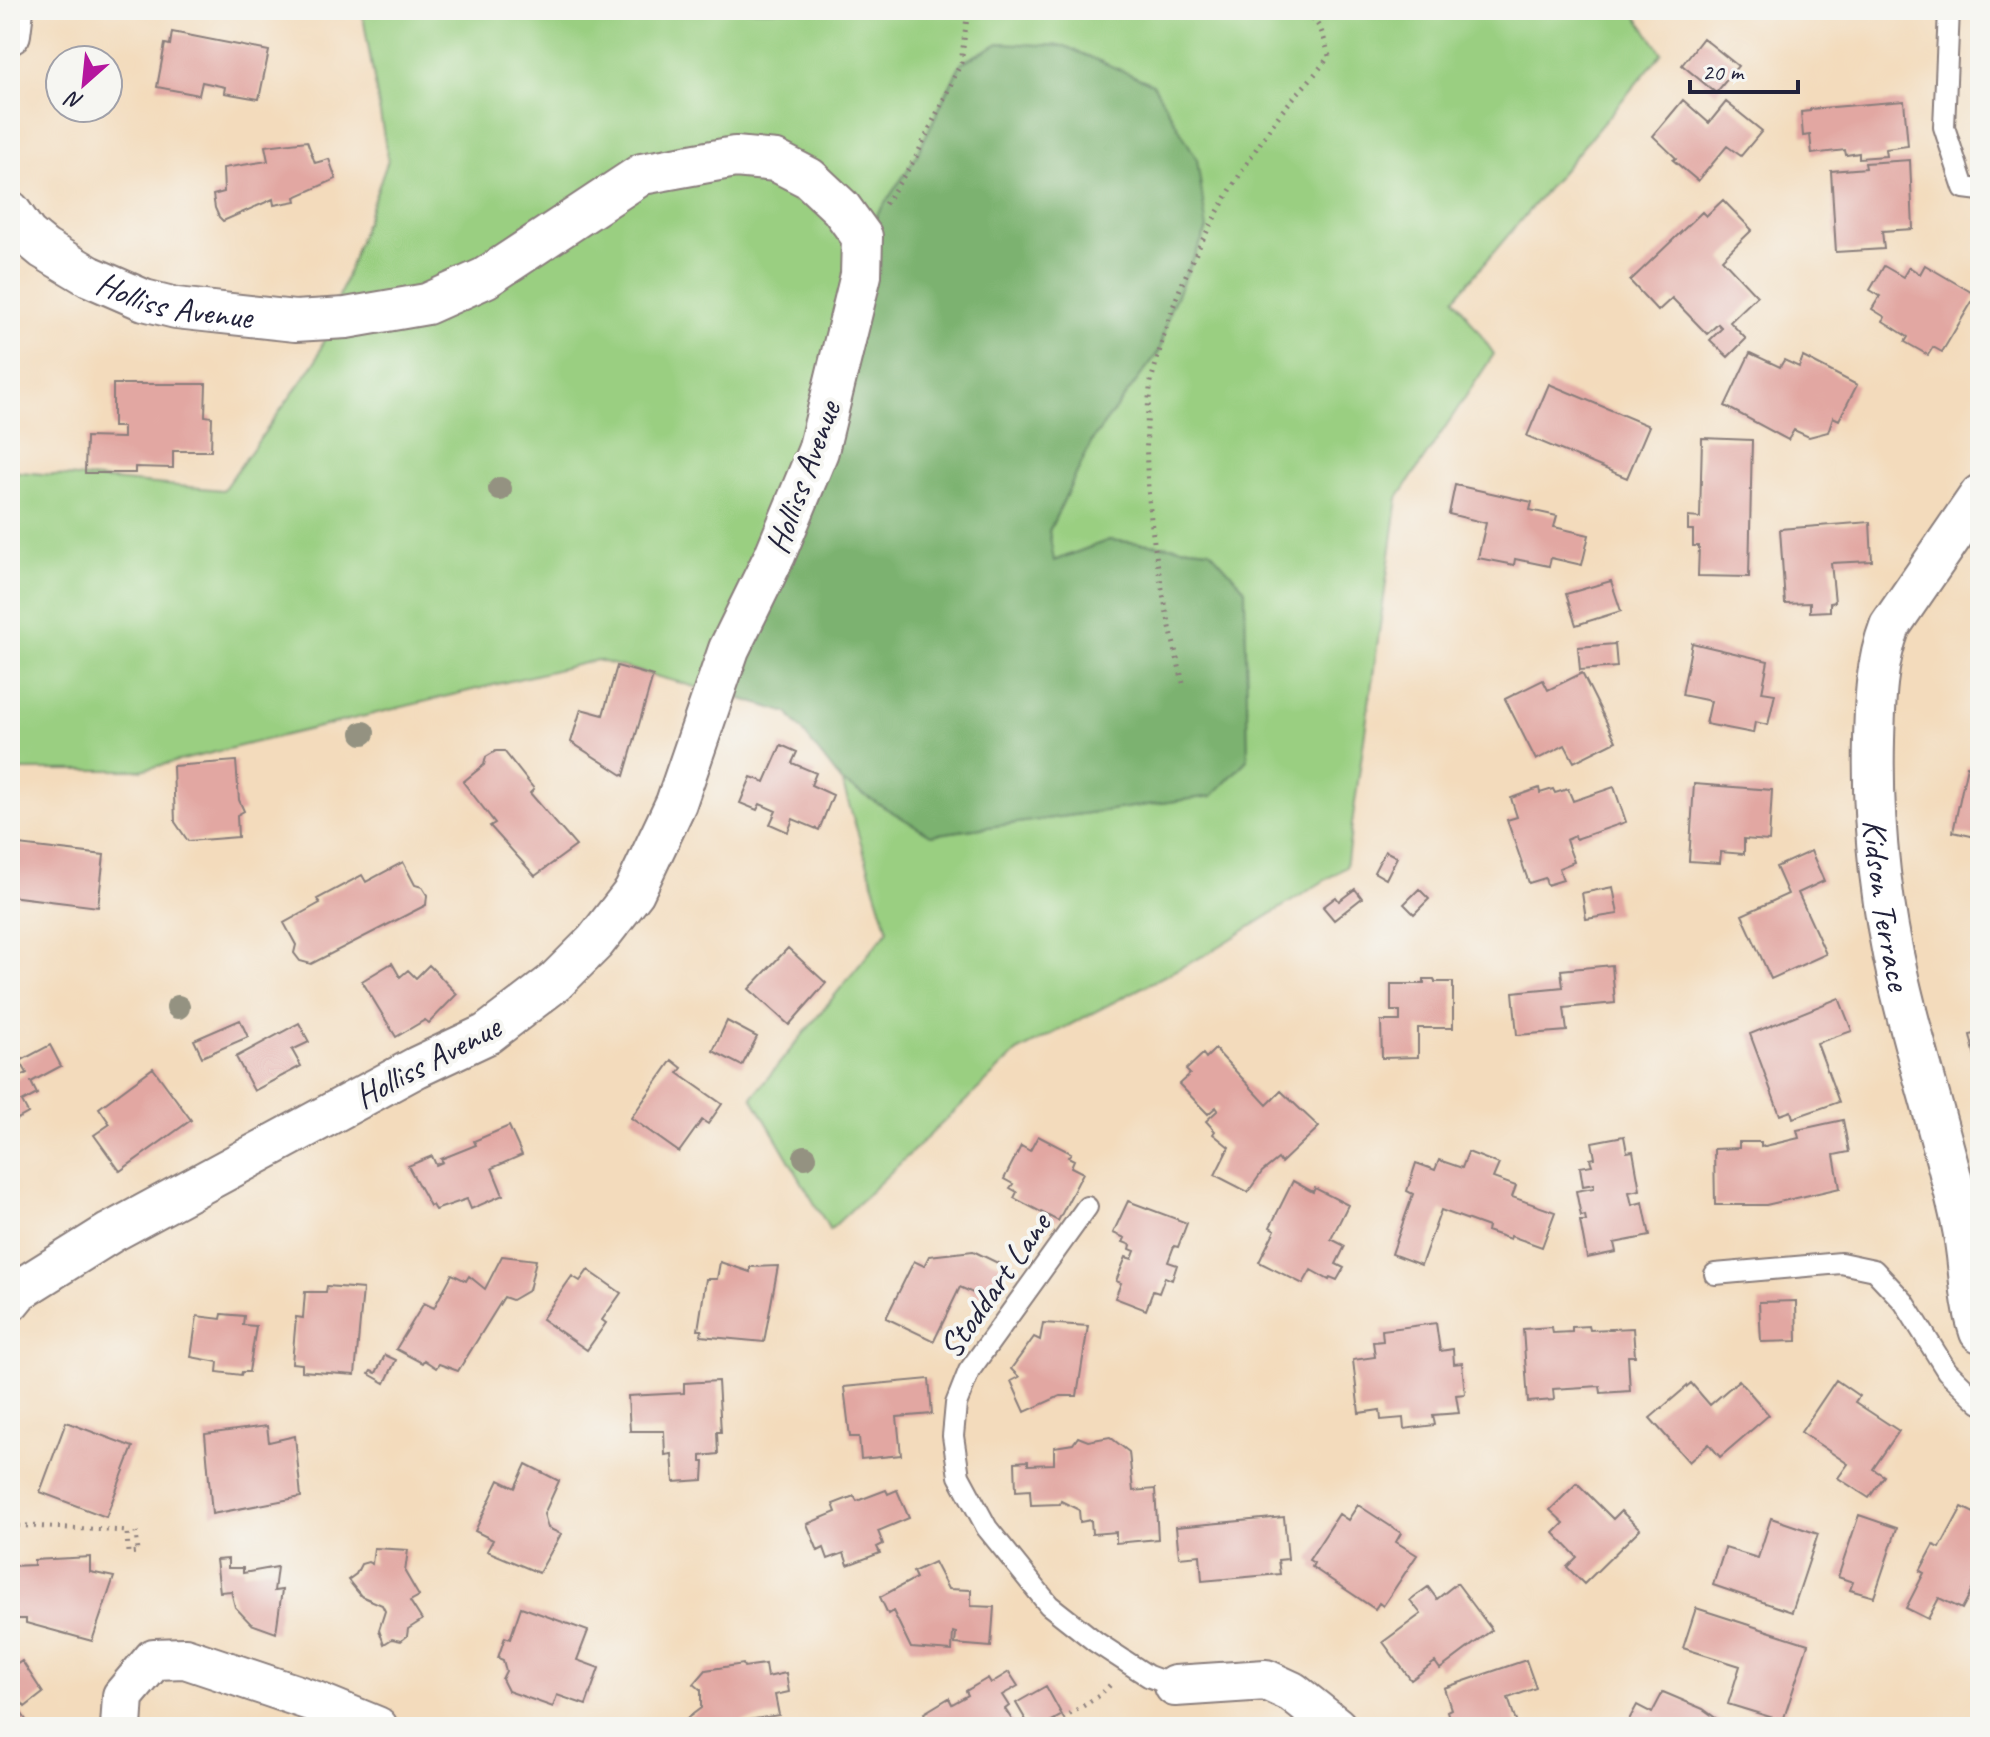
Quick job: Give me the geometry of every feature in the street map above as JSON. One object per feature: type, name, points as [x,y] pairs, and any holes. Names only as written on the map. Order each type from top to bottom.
[{"type":"street","points":[[10,34],[13,10]]},
{"type":"street","name":"Holliss Avenue","points":[[10,211],[27,235],[54,256],[89,276],[144,300],[176,308],[295,321],[346,318],[427,304],[485,278],[642,174],[735,157],[776,161],[809,178],[841,208],[862,237],[861,275],[818,451],[775,555],[729,649],[676,803],[634,892],[595,942],[555,982],[487,1034],[417,1067],[110,1233],[19,1290],[10,1301]]},
{"type":"street","name":"Kidson Terrace","points":[[1980,495],[1890,626],[1881,648],[1876,685],[1873,777],[1881,871],[1898,980],[1962,1226],[1980,1332]]},
{"type":"street","points":[[121,1727],[123,1696],[154,1659],[185,1658],[316,1702],[377,1727]]},
{"type":"street","points":[[1175,1686],[1266,1680],[1292,1692],[1336,1727]]},
{"type":"lane","points":[[1949,10],[1944,127],[1964,188],[1980,190]]},
{"type":"lane","name":"Stoddart Lane","points":[[1087,1207],[969,1371],[956,1404],[953,1436],[959,1476],[987,1528],[1049,1605],[1148,1676],[1175,1686]]},
{"type":"lane","points":[[1715,1274],[1841,1263],[1874,1270],[1904,1302],[1947,1371],[1980,1403]]},
{"type":"path","points":[[862,237],[915,159],[961,63],[968,10]]},
{"type":"path","points":[[1183,683],[1160,586],[1147,490],[1150,388],[1170,310],[1207,229],[1277,118],[1314,78],[1329,56],[1322,28],[1308,15],[1282,10]]},
{"type":"path","points":[[10,1525],[127,1531],[128,1553],[138,1552],[136,1532]]},
{"type":"path","points":[[1049,1727],[1099,1696],[1130,1664]]},
{"type":"green space","points":[[362,10],[1632,10],[1662,53],[1455,298],[1494,354],[1398,498],[1346,867],[1207,954],[1017,1052],[830,1230],[752,1097],[888,930],[842,782],[931,835],[1211,796],[1245,589],[1209,550],[1109,540],[1053,561],[1049,531],[1093,439],[1160,350],[1170,310],[1207,229],[961,63],[915,159],[862,237],[861,275],[714,692],[597,660],[141,770],[10,770],[10,471],[223,490],[316,361],[388,160]]},
{"type":"green space","points":[[999,43],[1065,46],[1153,84],[1197,159],[1207,229],[1170,310],[1160,350],[1093,439],[1049,531],[1054,561],[1109,540],[1210,550],[1245,589],[1248,759],[1212,796],[931,835],[842,782],[788,713],[715,691],[775,555],[862,237],[915,159],[961,63]]},
{"type":"building","points":[[172,32],[269,51],[259,99],[224,93],[225,87],[202,82],[199,95],[157,87],[165,44],[170,45]]},
{"type":"building","points":[[1703,38],[1738,66],[1716,93],[1682,65]]},
{"type":"building","points":[[1683,100],[1709,123],[1726,102],[1762,131],[1741,156],[1727,146],[1698,181],[1673,160],[1676,158],[1653,136]]},
{"type":"building","points":[[1904,101],[1908,146],[1885,149],[1886,156],[1859,158],[1859,153],[1846,155],[1845,150],[1812,154],[1810,135],[1803,136],[1801,112]]},
{"type":"building","points":[[307,141],[315,163],[329,159],[336,179],[295,197],[296,201],[274,205],[273,199],[223,221],[219,217],[213,195],[224,192],[223,168],[268,161],[265,146]]},
{"type":"building","points":[[1910,160],[1913,229],[1882,231],[1884,249],[1836,252],[1831,171],[1866,168],[1865,163]]},
{"type":"building","points":[[1723,200],[1752,230],[1722,259],[1757,296],[1730,322],[1746,339],[1728,357],[1710,340],[1722,328],[1718,324],[1707,334],[1672,298],[1658,311],[1630,281],[1702,212],[1706,216]]},
{"type":"building","points":[[1925,265],[1976,295],[1942,352],[1933,347],[1928,355],[1905,342],[1908,337],[1883,321],[1885,317],[1872,309],[1880,296],[1870,290],[1884,266],[1903,277],[1909,267],[1920,274]]},
{"type":"building","points":[[1750,353],[1780,367],[1784,360],[1799,367],[1803,357],[1857,385],[1839,420],[1833,417],[1828,432],[1809,437],[1794,430],[1788,440],[1725,406]]},
{"type":"building","points":[[113,384],[206,384],[205,416],[212,417],[211,451],[173,451],[173,468],[135,467],[135,473],[85,473],[86,437],[123,438],[123,427],[113,427]]},
{"type":"building","points":[[1549,384],[1649,426],[1627,478],[1527,436]]},
{"type":"building","points":[[1702,438],[1752,440],[1749,577],[1698,576],[1699,546],[1693,546],[1693,530],[1688,530],[1688,517],[1700,518]]},
{"type":"building","points":[[1455,485],[1532,502],[1530,510],[1557,516],[1554,527],[1589,535],[1582,565],[1551,558],[1549,566],[1515,559],[1514,565],[1478,558],[1486,523],[1449,514]]},
{"type":"building","points":[[1870,522],[1872,561],[1831,563],[1835,602],[1830,603],[1830,611],[1810,612],[1810,603],[1785,604],[1780,529]]},
{"type":"building","points":[[1611,581],[1621,611],[1576,625],[1566,594]]},
{"type":"building","points":[[1692,643],[1768,661],[1762,692],[1775,694],[1768,725],[1755,722],[1753,733],[1706,724],[1711,701],[1682,695]]},
{"type":"building","points":[[1615,644],[1617,667],[1580,670],[1578,647]]},
{"type":"building","points":[[617,666],[653,676],[624,776],[571,742],[581,709],[603,715]]},
{"type":"building","points":[[1582,673],[1616,741],[1574,762],[1565,745],[1536,760],[1505,699],[1543,680],[1548,690]]},
{"type":"building","points":[[781,745],[797,752],[792,763],[816,773],[811,785],[833,795],[819,830],[793,819],[788,832],[770,824],[776,811],[760,804],[757,810],[740,803],[751,777],[765,782]]},
{"type":"building","points":[[496,751],[504,751],[534,789],[530,793],[576,846],[535,876],[490,826],[495,823],[463,782],[484,765],[486,757]]},
{"type":"building","points":[[236,761],[239,800],[244,811],[237,815],[238,837],[188,841],[175,822],[173,766]]},
{"type":"building","points":[[1967,766],[1980,768],[1980,838],[1953,832]]},
{"type":"building","points":[[1694,784],[1772,790],[1769,841],[1744,839],[1744,854],[1721,852],[1720,863],[1689,861]]},
{"type":"building","points":[[1614,787],[1626,822],[1566,840],[1574,862],[1559,868],[1563,880],[1547,885],[1545,878],[1529,883],[1507,820],[1517,817],[1511,798],[1539,788],[1540,793],[1568,789],[1573,801]]},
{"type":"building","points":[[10,844],[104,855],[98,907],[10,896]]},
{"type":"building","points":[[1385,851],[1397,857],[1386,879],[1374,872]]},
{"type":"building","points":[[1811,851],[1824,881],[1798,893],[1826,954],[1771,979],[1742,915],[1788,894],[1776,867]]},
{"type":"building","points":[[403,862],[415,885],[422,887],[427,895],[426,905],[311,964],[300,961],[294,953],[296,945],[284,923],[320,903],[317,899],[362,875],[366,882]]},
{"type":"building","points":[[1613,887],[1618,914],[1586,919],[1582,893]]},
{"type":"building","points":[[1355,889],[1362,898],[1334,920],[1323,907],[1336,897],[1339,901]]},
{"type":"building","points":[[1419,889],[1429,899],[1414,914],[1404,904]]},
{"type":"building","points":[[1980,928],[1980,963],[1971,960]]},
{"type":"building","points":[[788,948],[826,983],[789,1025],[749,989]]},
{"type":"building","points":[[392,963],[400,977],[408,970],[416,978],[429,965],[457,994],[429,1023],[425,1020],[396,1037],[362,981]]},
{"type":"building","points":[[1612,965],[1615,1003],[1564,1008],[1567,1031],[1517,1035],[1513,992],[1563,987],[1561,970]]},
{"type":"building","points":[[1424,979],[1453,982],[1453,1028],[1418,1028],[1418,1057],[1382,1058],[1381,1021],[1400,1021],[1400,1011],[1391,1011],[1391,984],[1424,984]]},
{"type":"building","points":[[1839,998],[1852,1031],[1817,1043],[1839,1102],[1793,1118],[1791,1111],[1780,1115],[1750,1034]]},
{"type":"building","points":[[240,1020],[248,1037],[202,1057],[194,1040]]},
{"type":"building","points":[[727,1021],[757,1037],[742,1066],[713,1051]]},
{"type":"building","points":[[299,1023],[309,1042],[292,1050],[301,1066],[254,1091],[236,1057]]},
{"type":"building","points":[[1980,1033],[1980,1074],[1979,1074],[1970,1035]]},
{"type":"building","points":[[50,1045],[61,1066],[31,1082],[37,1094],[22,1102],[28,1113],[10,1123],[10,1082],[27,1073],[20,1061]]},
{"type":"building","points":[[1215,1049],[1267,1105],[1281,1091],[1319,1127],[1281,1163],[1278,1159],[1262,1172],[1248,1192],[1215,1175],[1229,1147],[1213,1134],[1215,1131],[1206,1121],[1218,1110],[1216,1107],[1208,1114],[1179,1084],[1190,1074],[1186,1070],[1203,1054],[1206,1058]]},
{"type":"building","points":[[672,1060],[682,1068],[678,1073],[722,1104],[708,1124],[702,1120],[679,1152],[631,1118]]},
{"type":"building","points":[[153,1068],[191,1120],[120,1171],[94,1135],[110,1124],[99,1108]]},
{"type":"building","points":[[1843,1120],[1849,1152],[1834,1155],[1840,1188],[1766,1205],[1715,1205],[1714,1149],[1739,1148],[1739,1142],[1761,1142],[1761,1147],[1799,1138],[1797,1130]]},
{"type":"building","points":[[509,1126],[522,1155],[492,1168],[503,1195],[471,1209],[467,1199],[435,1210],[430,1206],[408,1166],[432,1156],[436,1165],[443,1162],[441,1159],[476,1145],[474,1141]]},
{"type":"building","points":[[1038,1136],[1071,1153],[1068,1157],[1074,1160],[1071,1167],[1083,1173],[1058,1221],[1014,1198],[1017,1192],[1010,1188],[1013,1184],[1004,1179],[1021,1146],[1030,1151]]},
{"type":"building","points":[[1624,1136],[1627,1152],[1633,1151],[1640,1190],[1629,1192],[1632,1205],[1643,1202],[1650,1236],[1614,1243],[1616,1252],[1587,1258],[1580,1221],[1586,1221],[1585,1215],[1581,1216],[1576,1191],[1594,1188],[1594,1184],[1583,1186],[1580,1167],[1592,1165],[1590,1159],[1595,1158],[1592,1142]]},
{"type":"building","points":[[1468,1152],[1499,1164],[1493,1178],[1516,1186],[1512,1197],[1555,1212],[1542,1247],[1487,1231],[1488,1227],[1441,1210],[1421,1265],[1392,1254],[1413,1194],[1407,1191],[1416,1163],[1435,1170],[1439,1160],[1462,1168]]},
{"type":"building","points":[[1293,1181],[1348,1205],[1331,1239],[1345,1246],[1336,1264],[1344,1268],[1337,1280],[1330,1277],[1329,1280],[1311,1270],[1303,1284],[1259,1262],[1275,1230],[1270,1227]]},
{"type":"building","points":[[1128,1201],[1187,1223],[1178,1247],[1174,1246],[1168,1262],[1177,1265],[1172,1280],[1165,1277],[1159,1293],[1153,1291],[1146,1310],[1115,1298],[1121,1283],[1116,1281],[1126,1257],[1132,1259],[1135,1251],[1123,1242],[1125,1238],[1113,1233]]},
{"type":"building","points":[[973,1251],[1004,1266],[988,1300],[960,1287],[934,1341],[886,1318],[914,1261],[924,1266],[929,1256]]},
{"type":"building","points":[[502,1256],[536,1260],[529,1290],[512,1300],[504,1297],[458,1371],[439,1364],[436,1368],[396,1349],[424,1303],[434,1308],[452,1274],[466,1281],[469,1276],[485,1289]]},
{"type":"building","points":[[720,1262],[750,1272],[750,1267],[778,1266],[764,1342],[701,1336],[702,1330],[698,1330],[706,1279],[717,1279]]},
{"type":"building","points":[[588,1270],[621,1293],[602,1320],[606,1323],[587,1350],[542,1319],[572,1276],[580,1281]]},
{"type":"building","points":[[327,1286],[363,1289],[355,1375],[302,1371],[302,1364],[292,1363],[296,1317],[303,1318],[305,1292],[326,1292]]},
{"type":"building","points":[[1796,1301],[1797,1341],[1761,1342],[1759,1302]]},
{"type":"building","points":[[222,1314],[244,1316],[243,1325],[256,1326],[249,1372],[242,1372],[241,1375],[217,1372],[218,1362],[191,1357],[197,1316],[221,1319]]},
{"type":"building","points":[[1043,1323],[1088,1326],[1077,1396],[1060,1396],[1025,1412],[1011,1381],[1019,1377],[1011,1369],[1034,1337],[1040,1340]]},
{"type":"building","points":[[1436,1323],[1440,1351],[1453,1349],[1454,1364],[1462,1363],[1465,1394],[1456,1395],[1459,1413],[1433,1415],[1435,1425],[1404,1429],[1403,1418],[1381,1420],[1380,1410],[1359,1413],[1353,1360],[1375,1357],[1373,1342],[1383,1341],[1382,1330]]},
{"type":"building","points":[[1589,1326],[1590,1330],[1633,1328],[1635,1356],[1628,1356],[1630,1391],[1601,1393],[1600,1386],[1553,1389],[1554,1400],[1528,1402],[1523,1329],[1552,1327],[1553,1333],[1572,1332],[1572,1327]]},
{"type":"building","points":[[385,1355],[396,1360],[385,1383],[369,1374],[371,1371],[376,1373]]},
{"type":"building","points":[[929,1379],[932,1414],[897,1417],[901,1455],[861,1459],[859,1437],[850,1437],[844,1387]]},
{"type":"building","points":[[1739,1380],[1769,1415],[1720,1457],[1709,1444],[1689,1462],[1650,1418],[1691,1383],[1710,1405]]},
{"type":"building","points":[[1836,1380],[1859,1396],[1855,1402],[1899,1431],[1873,1469],[1884,1476],[1869,1498],[1838,1478],[1848,1464],[1801,1432]]},
{"type":"building","points":[[718,1381],[721,1432],[717,1432],[718,1454],[701,1456],[701,1462],[704,1462],[703,1480],[674,1482],[672,1454],[665,1455],[664,1431],[630,1431],[628,1396],[684,1393],[684,1383]]},
{"type":"building","points":[[66,1422],[133,1447],[106,1517],[40,1492]]},
{"type":"building","points":[[267,1426],[269,1442],[295,1436],[301,1497],[212,1514],[205,1434]]},
{"type":"building","points":[[1078,1437],[1088,1441],[1110,1437],[1129,1452],[1133,1491],[1155,1489],[1158,1539],[1116,1543],[1116,1532],[1092,1534],[1091,1520],[1080,1522],[1079,1510],[1061,1501],[1060,1504],[1031,1505],[1030,1490],[1016,1491],[1015,1462],[1054,1464],[1054,1447],[1073,1444]]},
{"type":"building","points":[[526,1464],[559,1481],[544,1514],[548,1528],[561,1534],[539,1573],[487,1551],[493,1540],[475,1531],[499,1480],[515,1488]]},
{"type":"building","points":[[1577,1483],[1613,1519],[1621,1511],[1640,1529],[1584,1584],[1567,1567],[1577,1557],[1554,1533],[1564,1523],[1550,1510]]},
{"type":"building","points":[[886,1490],[888,1494],[897,1490],[909,1518],[878,1531],[883,1544],[877,1547],[880,1553],[848,1565],[844,1553],[828,1559],[824,1548],[818,1551],[807,1524],[836,1512],[833,1504],[854,1496],[857,1501]]},
{"type":"building","points":[[1358,1505],[1401,1533],[1396,1542],[1417,1555],[1383,1606],[1379,1603],[1375,1609],[1312,1567],[1314,1563],[1309,1560],[1339,1514],[1348,1520]]},
{"type":"building","points":[[1962,1507],[1980,1516],[1980,1575],[1962,1609],[1939,1598],[1928,1619],[1906,1608],[1934,1545],[1940,1548]]},
{"type":"building","points":[[1859,1515],[1897,1528],[1874,1597],[1850,1590],[1853,1582],[1838,1577]]},
{"type":"building","points":[[1284,1517],[1288,1559],[1278,1560],[1280,1574],[1202,1581],[1200,1555],[1179,1557],[1176,1527]]},
{"type":"building","points":[[1771,1518],[1818,1534],[1792,1612],[1713,1585],[1725,1548],[1758,1558]]},
{"type":"building","points":[[374,1548],[408,1550],[405,1572],[419,1596],[410,1601],[422,1620],[408,1629],[407,1636],[401,1641],[392,1639],[384,1644],[379,1630],[385,1611],[382,1605],[361,1596],[348,1580],[356,1574],[361,1564],[372,1564]]},
{"type":"building","points":[[90,1557],[90,1572],[114,1577],[92,1641],[26,1623],[26,1619],[10,1619],[10,1566],[34,1565],[34,1560]]},
{"type":"building","points":[[228,1559],[228,1568],[243,1568],[243,1573],[277,1567],[274,1591],[282,1590],[276,1633],[251,1624],[235,1607],[231,1591],[220,1592],[216,1560]]},
{"type":"building","points":[[934,1562],[948,1589],[971,1590],[971,1606],[994,1607],[991,1647],[955,1644],[956,1633],[953,1632],[952,1651],[911,1648],[893,1611],[888,1614],[880,1597],[916,1578],[913,1572]]},
{"type":"building","points":[[1457,1583],[1492,1630],[1440,1669],[1435,1662],[1411,1680],[1383,1642],[1421,1614],[1410,1600],[1428,1587],[1437,1599]]},
{"type":"building","points":[[521,1607],[588,1631],[577,1660],[599,1668],[586,1705],[557,1695],[553,1707],[508,1691],[502,1679],[506,1671],[503,1660],[498,1658],[505,1637],[510,1639]]},
{"type":"building","points":[[1696,1608],[1808,1644],[1783,1721],[1728,1704],[1740,1666],[1683,1648]]},
{"type":"building","points":[[1526,1660],[1536,1688],[1508,1698],[1518,1727],[1452,1727],[1447,1711],[1451,1709],[1444,1688]]},
{"type":"building","points":[[22,1661],[43,1693],[25,1707],[20,1700],[15,1704],[31,1727],[10,1727],[10,1669]]},
{"type":"building","points":[[743,1664],[744,1667],[765,1664],[767,1677],[786,1673],[789,1692],[775,1695],[779,1715],[743,1721],[735,1727],[690,1727],[685,1720],[701,1708],[701,1690],[694,1684],[706,1670]]},
{"type":"building","points":[[1009,1672],[1018,1686],[1002,1695],[1009,1706],[1005,1709],[1014,1723],[1008,1727],[916,1727],[928,1720],[924,1713],[949,1698],[952,1704],[988,1678],[991,1683]]},
{"type":"building","points":[[1046,1686],[1062,1715],[1041,1727],[1030,1727],[1016,1703]]},
{"type":"building","points":[[1663,1692],[1703,1709],[1728,1727],[1625,1727],[1637,1705],[1652,1713]]}]
